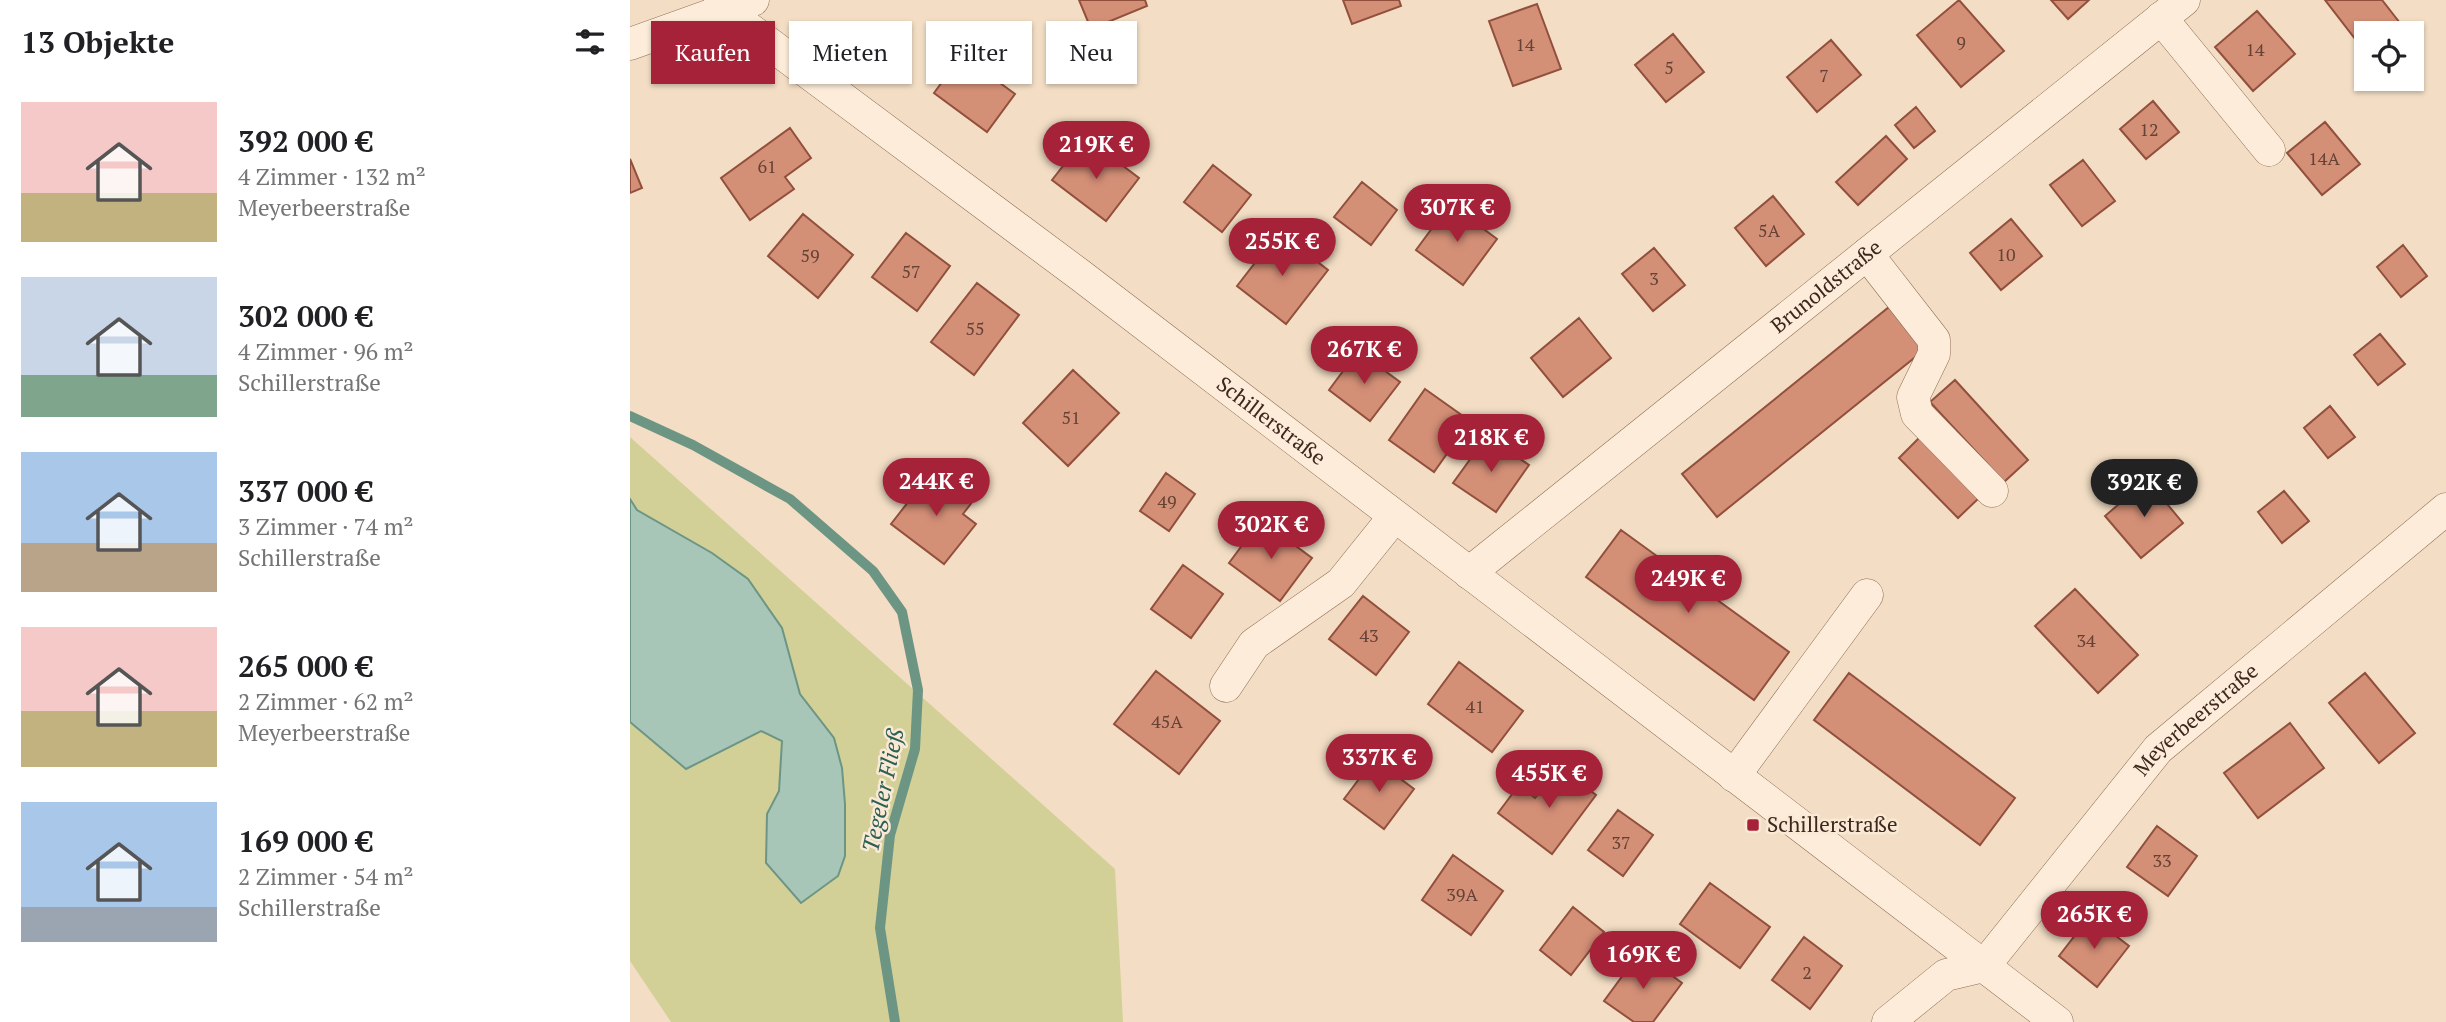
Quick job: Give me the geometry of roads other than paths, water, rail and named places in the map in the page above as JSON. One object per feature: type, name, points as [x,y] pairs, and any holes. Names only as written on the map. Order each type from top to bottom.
[{"type":"street","points":[[630,44],[732,3]]},
{"type":"street","name":"Schillerstraße","points":[[732,3],[1394,517],[2057,1022]]},
{"type":"street","points":[[2173,9],[2269,150]]},
{"type":"street","name":"Brunoldstraße","points":[[1469,573],[2173,9]]},
{"type":"street","points":[[1867,254],[1934,340],[1934,354],[1913,397],[1917,414],[1992,491]]},
{"type":"street","name":"Meyerbeerstraße","points":[[1984,966],[2158,749],[2446,509]]},
{"type":"street","points":[[1226,686],[1254,645],[1341,583],[1394,517]]},
{"type":"street","points":[[1734,776],[1867,595]]},
{"type":"street","points":[[1888,1022],[1946,975],[1984,966]]},
{"type":"waterway","name":"Tegeler Fließ","points":[[630,416],[693,445],[790,499],[873,571],[902,612],[918,690],[915,749],[890,835],[880,928],[895,1022]]},
{"type":"place","name":"Schillerstraße","points":[[1753,825]]}]
